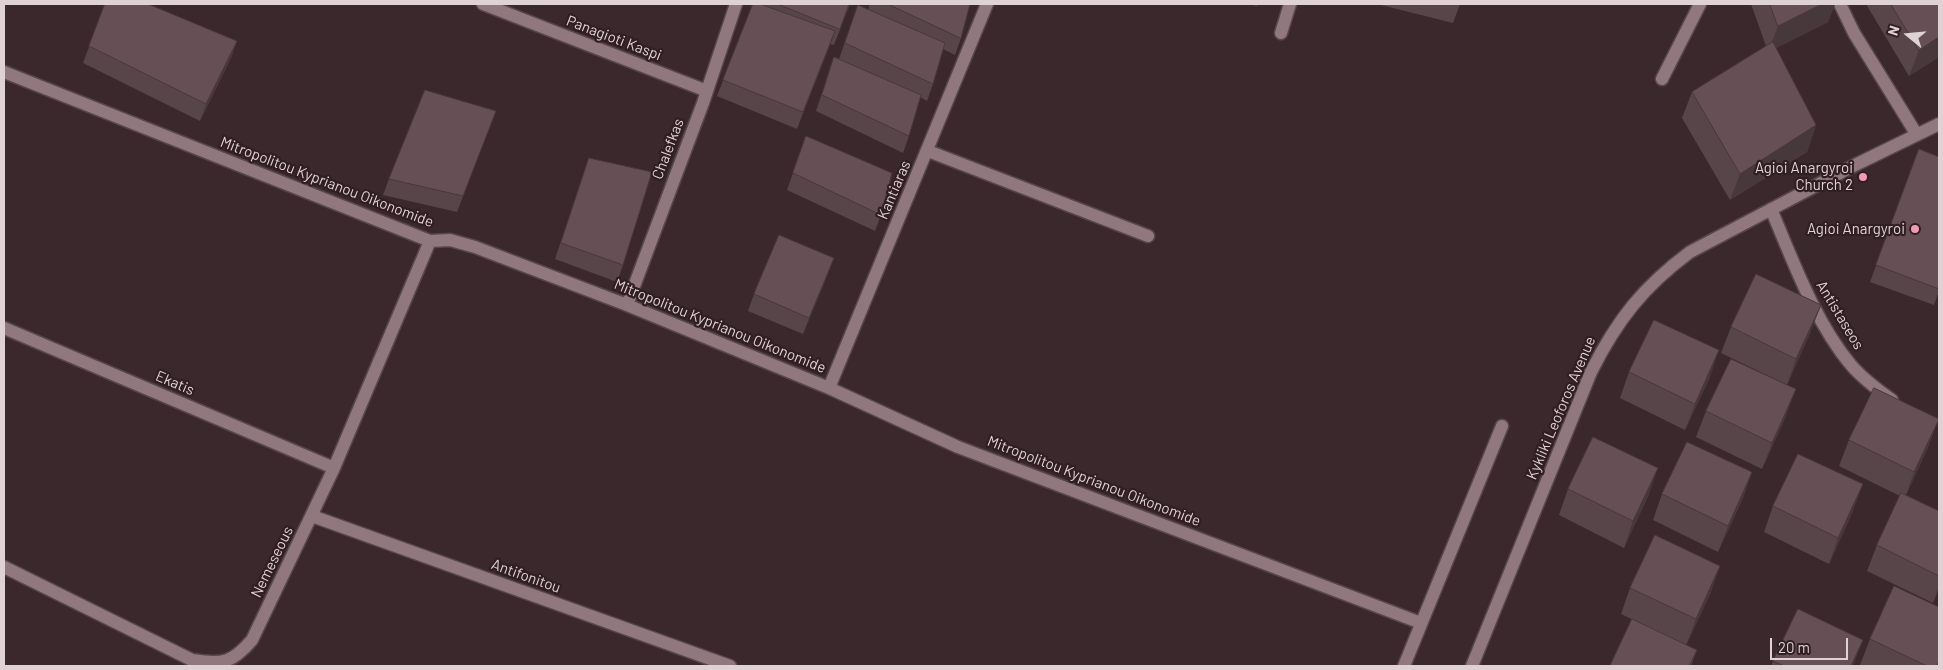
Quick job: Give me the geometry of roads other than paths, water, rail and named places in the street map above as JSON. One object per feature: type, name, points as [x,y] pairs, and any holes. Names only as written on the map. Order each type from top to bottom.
[{"type":"street","name":"Panagioti Kaspi","points":[[483,4],[707,91]]},
{"type":"street","name":"Chalefkas","points":[[627,305],[707,91],[736,4]]},
{"type":"street","name":"Kantiaras","points":[[829,388],[987,4]]},
{"type":"street","points":[[1282,34],[1290,4]]},
{"type":"street","points":[[1662,79],[1700,4]]},
{"type":"street","points":[[1840,4],[1854,33],[1917,136]]},
{"type":"street","name":"Mitropolitou Kyprianou Oikonomide","points":[[4,72],[430,241],[450,240],[475,247],[627,305],[829,388],[958,447],[1420,623]]},
{"type":"street","name":"Kykliki Leoforos Avenue","points":[[1472,666],[1591,372],[1603,348],[1631,305],[1668,269],[1690,252],[1939,124]]},
{"type":"street","points":[[928,150],[1148,236]]},
{"type":"street","name":"Antistaseos","points":[[1771,209],[1808,294],[1830,334],[1851,365],[1874,387],[1902,408]]},
{"type":"street","name":"Nemeseous","points":[[4,567],[192,660],[206,662],[230,661],[241,653],[252,640],[312,516],[430,241]]},
{"type":"street","name":"Ekatis","points":[[4,328],[334,468]]},
{"type":"street","points":[[1404,666],[1502,426]]},
{"type":"street","name":"Antifonitou","points":[[312,516],[730,666]]},
{"type":"place","name":"Agioi Anargyroi Church 2","points":[[1863,177]]},
{"type":"place","name":"Agioi Anargyroi","points":[[1915,229]]}]
